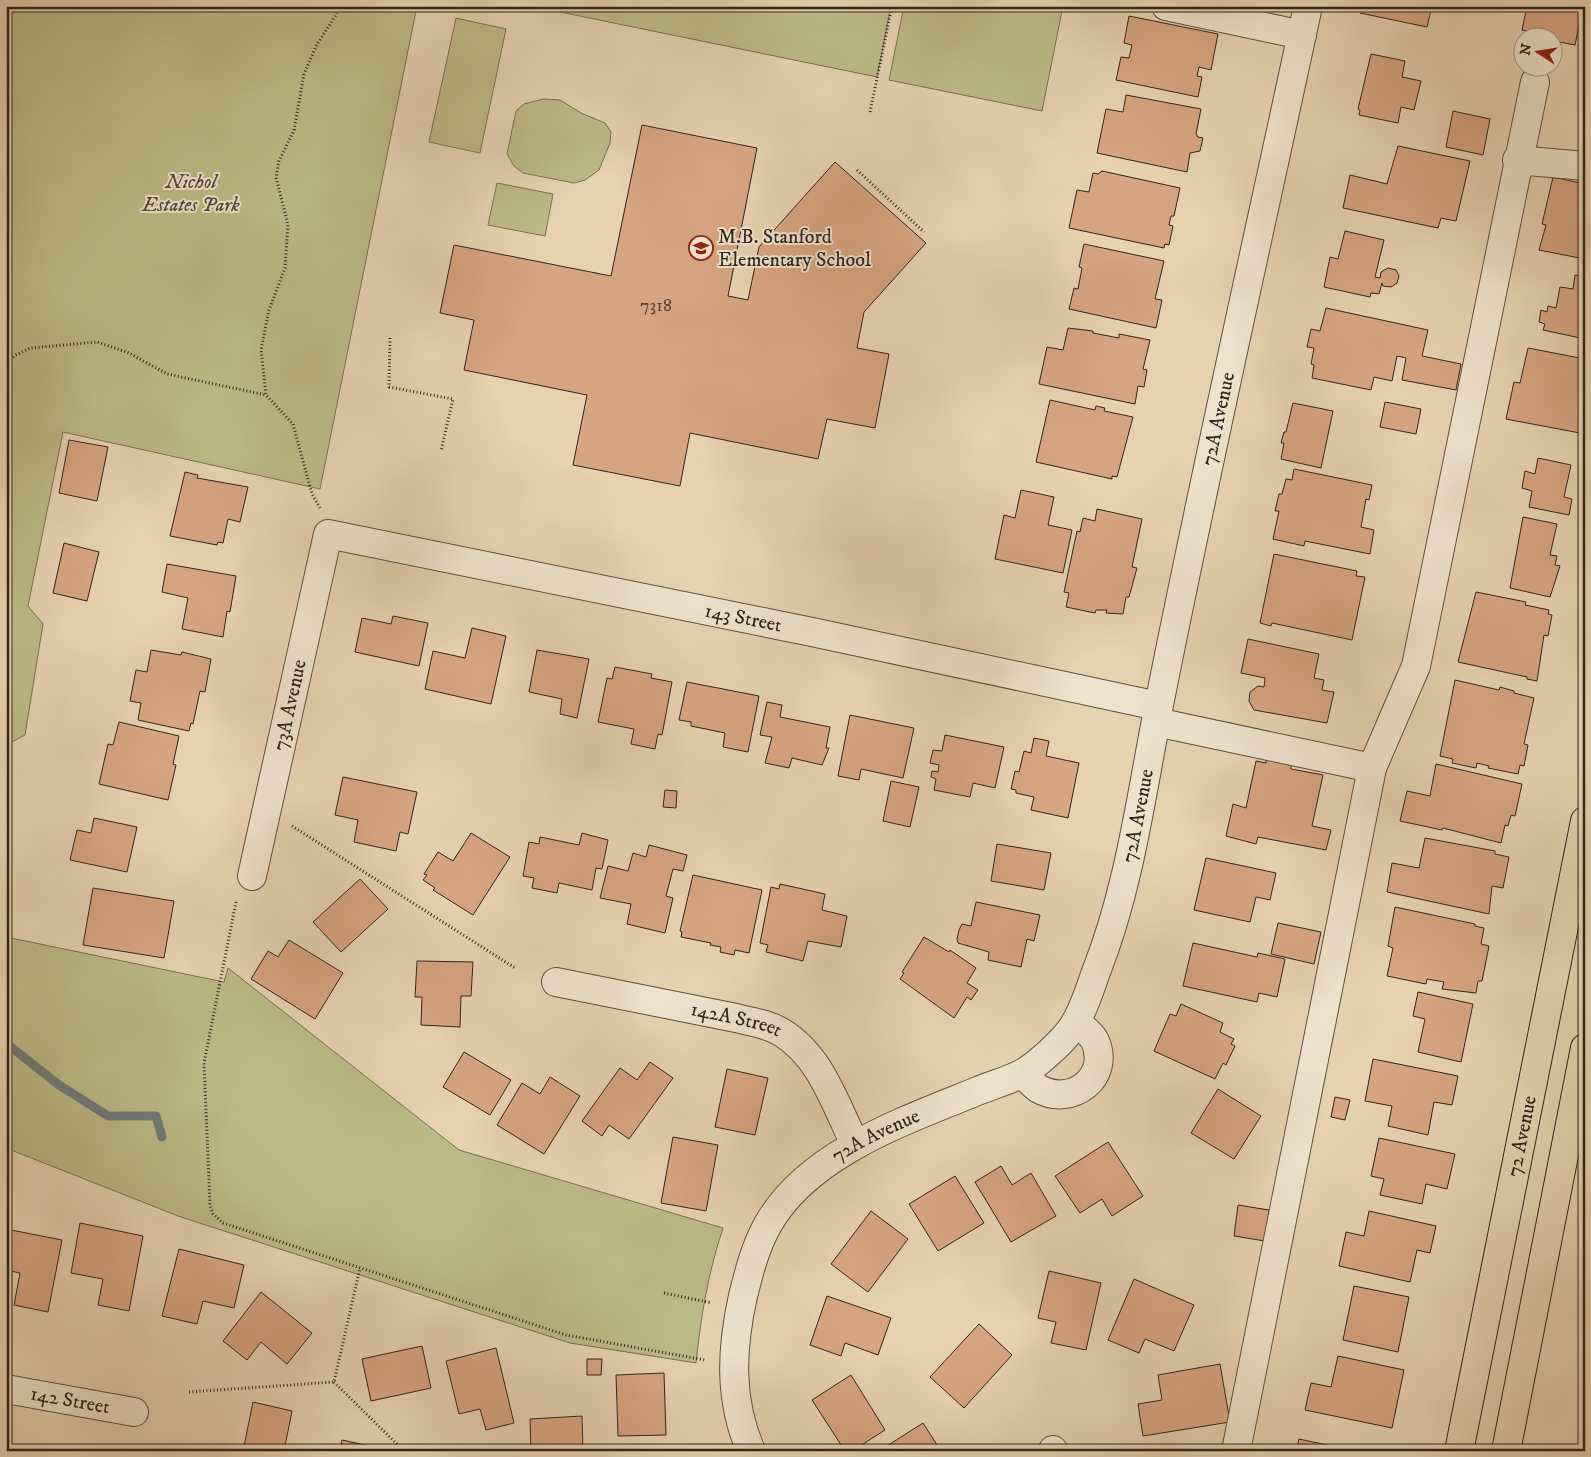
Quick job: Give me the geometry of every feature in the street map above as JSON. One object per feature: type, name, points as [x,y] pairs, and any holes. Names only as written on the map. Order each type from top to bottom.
[{"type":"main road","name":"72 Avenue","points":[[1459,1451],[1585,821]]},
{"type":"main road","points":[[1506,1451],[1585,1048]]},
{"type":"street","points":[[1166,6],[1302,35]]},
{"type":"street","name":"72A Avenue","points":[[752,1451],[741,1424],[736,1403],[733,1365],[739,1314],[753,1259],[769,1222],[805,1181],[855,1144],[1022,1074],[1049,1051],[1073,1028],[1113,926],[1126,873],[1157,714],[1308,6]]},
{"type":"street","points":[[1236,1451],[1372,768],[1416,666],[1517,160],[1535,82]]},
{"type":"street","points":[[1517,160],[1585,166]]},
{"type":"street","name":"143 Street","points":[[325,524],[774,624],[1157,714],[1372,768]]},
{"type":"street","name":"73A Avenue","points":[[252,876],[325,524]]},
{"type":"street","name":"142A Street","points":[[556,982],[736,1018],[765,1025],[780,1032],[807,1054],[817,1066],[855,1144]]},
{"type":"street","points":[[1022,1074],[1039,1089],[1061,1096],[1081,1090],[1096,1074],[1099,1063],[1095,1040],[1076,1022]]},
{"type":"street","name":"142 Street","points":[[6,1389],[134,1412]]},
{"type":"path","points":[[266,395],[261,350],[269,310],[285,268],[288,225],[276,177],[279,161],[294,130],[304,74],[316,46],[336,15],[338,6]]},
{"type":"path","points":[[870,112],[892,6]]},
{"type":"path","points":[[858,170],[924,232]]},
{"type":"path","points":[[390,338],[389,387],[453,399],[441,451]]},
{"type":"path","points":[[6,365],[14,356],[30,348],[97,342],[129,353],[167,374],[266,395],[293,424],[312,494],[325,524]]},
{"type":"path","points":[[289,824],[515,968]]},
{"type":"path","points":[[236,902],[204,1063],[210,1205],[212,1214],[223,1223],[566,1335],[711,1361]]},
{"type":"path","points":[[334,1382],[360,1268]]},
{"type":"path","points":[[664,1294],[718,1304]]},
{"type":"path","points":[[189,1392],[334,1382],[404,1451]]},
{"type":"green space","name":"Nichol Estates Park","points":[[6,6],[417,6],[320,489],[63,432],[28,606],[43,624],[25,735],[6,745]]},
{"type":"green space","points":[[531,6],[891,6],[877,77]]},
{"type":"green space","points":[[904,6],[1063,6],[1042,111],[889,80]]},
{"type":"green space","points":[[456,18],[506,29],[480,153],[429,142]]},
{"type":"green space","points":[[543,99],[560,100],[581,113],[605,123],[611,132],[610,143],[599,170],[585,180],[574,183],[523,173],[514,166],[507,154],[516,111],[524,104]]},
{"type":"green space","points":[[497,183],[553,194],[545,236],[488,225]]},
{"type":"green space","points":[[6,937],[224,982],[228,968],[459,1150],[723,1228],[713,1261],[706,1295],[696,1363],[570,1343],[178,1216],[6,1148]]},
{"type":"building","points":[[1361,6],[1432,6],[1427,27],[1360,13]]},
{"type":"building","points":[[1527,6],[1544,9],[1545,6],[1583,6],[1575,45],[1564,43],[1564,28],[1522,28]]},
{"type":"building","points":[[1129,16],[1218,34],[1211,70],[1199,67],[1197,76],[1202,77],[1198,97],[1116,80],[1121,57],[1129,58],[1132,45],[1124,43]]},
{"type":"building","points":[[1371,54],[1405,61],[1402,77],[1421,81],[1414,110],[1401,107],[1398,123],[1359,115],[1360,110],[1358,109]]},
{"type":"building","points":[[1126,95],[1201,109],[1196,134],[1198,137],[1203,138],[1200,151],[1190,153],[1187,172],[1097,153],[1106,109],[1123,112]]},
{"type":"building","points":[[1453,111],[1490,119],[1483,155],[1446,147]]},
{"type":"building","points":[[642,125],[757,148],[728,296],[748,300],[759,247],[835,162],[926,243],[864,312],[857,348],[889,354],[875,428],[827,419],[818,459],[690,433],[680,486],[573,465],[587,395],[464,370],[474,320],[440,313],[454,245],[611,276]]},
{"type":"building","points":[[1398,146],[1470,161],[1456,221],[1441,218],[1438,228],[1343,208],[1350,175],[1387,184]]},
{"type":"building","points":[[1102,171],[1180,188],[1174,216],[1171,216],[1169,225],[1173,226],[1169,245],[1165,244],[1164,248],[1069,228],[1077,190],[1089,192],[1093,173],[1098,174]]},
{"type":"building","points":[[1553,177],[1585,184],[1585,259],[1539,250],[1546,225],[1542,224]]},
{"type":"building","points":[[1345,231],[1384,240],[1375,277],[1380,278],[1381,272],[1388,268],[1396,270],[1399,276],[1397,283],[1391,287],[1383,286],[1382,283],[1379,294],[1371,293],[1370,297],[1324,287],[1330,257],[1338,259]]},
{"type":"building","points":[[1084,244],[1164,261],[1155,299],[1162,300],[1156,328],[1069,309],[1074,288],[1078,289],[1082,268],[1079,267]]},
{"type":"building","points":[[1575,275],[1585,277],[1585,339],[1543,330],[1545,324],[1539,322],[1541,310],[1547,312],[1548,306],[1556,308],[1560,287],[1573,289]]},
{"type":"building","points":[[1326,308],[1428,330],[1422,356],[1461,364],[1456,390],[1402,380],[1406,358],[1397,356],[1392,381],[1374,377],[1371,390],[1312,378],[1314,365],[1311,364],[1314,348],[1307,347],[1311,329],[1320,331]]},
{"type":"building","points":[[1068,328],[1093,331],[1093,333],[1119,338],[1119,334],[1150,340],[1143,369],[1147,370],[1144,387],[1138,386],[1135,404],[1039,384],[1047,347],[1063,350]]},
{"type":"building","points":[[1528,348],[1585,359],[1585,434],[1506,419],[1514,382],[1520,383]]},
{"type":"building","points":[[1050,400],[1095,410],[1096,406],[1105,408],[1104,411],[1133,417],[1117,477],[1112,476],[1112,479],[1036,462]]},
{"type":"building","points":[[1385,402],[1421,409],[1416,434],[1380,427]]},
{"type":"building","points":[[1293,403],[1333,411],[1321,468],[1281,459],[1284,443],[1281,443],[1284,432],[1286,432]]},
{"type":"building","points":[[69,440],[108,447],[97,501],[59,493]]},
{"type":"building","points":[[1538,458],[1571,465],[1564,497],[1572,499],[1569,515],[1529,507],[1532,491],[1522,488],[1525,471],[1535,474]]},
{"type":"building","points":[[1294,469],[1372,485],[1369,500],[1366,499],[1361,527],[1374,530],[1370,554],[1305,541],[1304,546],[1273,539],[1279,511],[1275,511],[1279,494],[1282,494],[1286,479],[1292,480]]},
{"type":"building","points":[[185,472],[198,475],[197,478],[248,487],[240,522],[228,519],[223,543],[218,542],[217,545],[170,536]]},
{"type":"building","points":[[1021,490],[1054,497],[1048,525],[1072,530],[1063,573],[995,559],[1004,515],[1015,518]]},
{"type":"building","points":[[1097,509],[1142,519],[1132,567],[1137,568],[1129,597],[1126,597],[1123,614],[1106,613],[1107,610],[1096,610],[1095,613],[1066,607],[1069,593],[1064,592],[1077,531],[1080,532],[1083,518],[1095,521]]},
{"type":"building","points":[[1523,517],[1557,524],[1550,555],[1557,556],[1555,565],[1560,566],[1550,597],[1510,588]]},
{"type":"building","points":[[64,543],[99,552],[87,601],[53,593]]},
{"type":"building","points":[[1274,554],[1357,571],[1356,576],[1365,577],[1352,640],[1272,623],[1271,626],[1260,623]]},
{"type":"building","points":[[167,564],[236,576],[230,612],[227,611],[223,637],[182,629],[188,598],[162,592]]},
{"type":"building","points":[[1476,592],[1526,602],[1525,605],[1549,610],[1548,614],[1552,615],[1548,636],[1544,635],[1537,681],[1527,679],[1527,677],[1458,662]]},
{"type":"building","points":[[393,616],[428,623],[419,666],[355,652],[362,618],[391,624]]},
{"type":"building","points":[[472,628],[506,636],[491,704],[425,689],[433,651],[465,658]]},
{"type":"building","points":[[1248,639],[1319,654],[1314,678],[1324,680],[1322,690],[1334,692],[1327,723],[1254,710],[1249,701],[1250,692],[1258,686],[1264,687],[1265,678],[1241,673]]},
{"type":"building","points":[[151,650],[181,655],[182,652],[211,659],[205,692],[200,691],[193,724],[191,723],[189,731],[138,720],[141,703],[130,701],[136,670],[147,672]]},
{"type":"building","points":[[537,650],[589,659],[577,718],[560,714],[562,699],[529,692]]},
{"type":"building","points":[[615,667],[652,674],[651,678],[672,682],[662,735],[658,734],[655,749],[631,744],[634,729],[598,722],[607,678],[612,679]]},
{"type":"building","points":[[1455,680],[1499,690],[1500,687],[1534,698],[1524,744],[1528,745],[1524,766],[1520,765],[1518,774],[1488,768],[1489,766],[1477,763],[1476,768],[1452,763],[1453,759],[1440,756]]},
{"type":"building","points":[[687,682],[759,696],[748,752],[723,747],[725,733],[691,726],[691,722],[679,720]]},
{"type":"building","points":[[767,702],[782,705],[780,717],[830,727],[826,748],[829,748],[822,765],[792,758],[789,768],[765,763],[772,737],[760,735]]},
{"type":"building","points":[[850,715],[914,728],[903,778],[861,769],[859,780],[838,776]]},
{"type":"building","points":[[119,722],[179,736],[173,764],[176,765],[168,800],[99,784],[108,744],[113,745]]},
{"type":"building","points":[[945,735],[1004,747],[995,788],[973,783],[970,797],[934,790],[936,779],[931,777],[932,771],[938,772],[939,765],[930,763],[933,750],[942,751]]},
{"type":"building","points":[[1034,738],[1049,741],[1046,756],[1079,763],[1068,818],[1031,810],[1034,797],[1016,793],[1016,790],[1011,789],[1015,771],[1019,772],[1024,751],[1031,753]]},
{"type":"building","points":[[1266,759],[1291,763],[1291,769],[1323,775],[1312,826],[1331,830],[1326,850],[1258,837],[1256,844],[1226,836],[1233,804],[1246,808],[1256,761],[1266,763]]},
{"type":"building","points":[[1436,764],[1522,784],[1515,816],[1511,815],[1508,826],[1505,825],[1501,843],[1443,828],[1442,830],[1400,821],[1407,791],[1430,796]]},
{"type":"building","points":[[343,777],[417,792],[408,834],[400,832],[396,851],[354,842],[358,820],[335,815]]},
{"type":"building","points":[[891,781],[919,787],[910,827],[883,821]]},
{"type":"building","points":[[665,790],[677,791],[676,808],[663,807]]},
{"type":"building","points":[[94,818],[137,827],[127,872],[70,860],[77,830],[91,833]]},
{"type":"building","points":[[471,833],[510,857],[473,915],[433,890],[435,888],[423,880],[427,875],[424,874],[438,852],[453,861]]},
{"type":"building","points":[[582,833],[608,840],[602,869],[596,868],[592,890],[559,883],[557,893],[532,888],[534,878],[523,876],[529,842],[539,844],[540,837],[579,845]]},
{"type":"building","points":[[1425,838],[1495,851],[1495,854],[1509,857],[1503,888],[1492,886],[1489,914],[1387,892],[1392,863],[1419,868]]},
{"type":"building","points":[[997,844],[1051,853],[1044,890],[991,881]]},
{"type":"building","points":[[649,845],[687,855],[683,871],[673,869],[666,896],[673,898],[665,933],[627,924],[631,904],[600,898],[608,866],[628,871],[633,853],[646,857]]},
{"type":"building","points":[[1206,858],[1276,873],[1270,900],[1256,897],[1250,922],[1194,910]]},
{"type":"building","points":[[693,875],[762,890],[749,953],[735,950],[734,955],[720,952],[721,947],[710,945],[711,943],[681,937],[682,932],[680,931]]},
{"type":"building","points":[[360,879],[388,909],[341,952],[313,922]]},
{"type":"building","points":[[780,884],[825,894],[822,910],[847,916],[841,947],[808,941],[803,961],[766,952],[768,945],[760,943],[771,887],[779,889]]},
{"type":"building","points":[[93,888],[174,901],[164,958],[83,945]]},
{"type":"building","points":[[976,902],[1040,915],[1034,941],[1027,939],[1021,967],[988,960],[989,952],[958,943],[957,939],[962,924],[971,926]]},
{"type":"building","points":[[1395,907],[1475,924],[1475,926],[1484,928],[1481,944],[1489,946],[1482,981],[1478,981],[1476,993],[1442,989],[1444,982],[1427,979],[1426,984],[1387,976],[1393,948],[1388,946]]},
{"type":"building","points":[[1278,923],[1321,932],[1314,964],[1271,954]]},
{"type":"building","points":[[924,937],[949,952],[950,950],[976,968],[967,983],[978,990],[971,1000],[967,997],[954,1018],[900,979],[904,973],[902,972]]},
{"type":"building","points":[[289,940],[343,973],[315,1019],[251,979],[268,951],[278,957]]},
{"type":"building","points":[[1193,943],[1257,957],[1258,953],[1285,959],[1277,997],[1259,993],[1257,1002],[1183,986]]},
{"type":"building","points":[[417,961],[473,962],[471,996],[461,996],[460,1027],[421,1025],[422,997],[415,997]]},
{"type":"building","points":[[1418,992],[1473,1004],[1461,1062],[1418,1052],[1425,1019],[1413,1016]]},
{"type":"building","points":[[1181,1004],[1223,1023],[1220,1032],[1234,1039],[1231,1044],[1235,1046],[1226,1065],[1223,1063],[1215,1079],[1154,1051],[1170,1014],[1176,1016]]},
{"type":"building","points":[[464,1052],[511,1080],[490,1115],[443,1087]]},
{"type":"building","points":[[1373,1059],[1458,1076],[1452,1105],[1434,1102],[1428,1135],[1388,1126],[1392,1106],[1365,1101]]},
{"type":"building","points":[[650,1062],[673,1078],[629,1139],[609,1125],[602,1136],[582,1121],[620,1068],[637,1080]]},
{"type":"building","points":[[727,1069],[768,1078],[755,1135],[715,1127]]},
{"type":"building","points":[[550,1077],[580,1096],[544,1154],[497,1125],[522,1083],[540,1094]]},
{"type":"building","points":[[1218,1089],[1261,1116],[1234,1159],[1191,1133]]},
{"type":"building","points":[[1335,1097],[1350,1100],[1345,1120],[1331,1117]]},
{"type":"building","points":[[673,1137],[718,1145],[706,1211],[661,1203]]},
{"type":"building","points":[[1379,1138],[1455,1154],[1447,1189],[1426,1184],[1422,1204],[1380,1195],[1384,1179],[1371,1176]]},
{"type":"building","points":[[1108,1142],[1143,1196],[1112,1216],[1102,1199],[1080,1213],[1055,1176]]},
{"type":"building","points":[[1001,1166],[1012,1185],[1031,1173],[1056,1216],[1011,1242],[975,1182]]},
{"type":"building","points":[[955,1176],[984,1223],[938,1251],[909,1204]]},
{"type":"building","points":[[1238,1205],[1269,1210],[1265,1241],[1234,1236]]},
{"type":"building","points":[[871,1211],[908,1239],[868,1292],[831,1264]]},
{"type":"building","points":[[1369,1211],[1436,1226],[1430,1253],[1417,1250],[1410,1282],[1339,1266],[1346,1232],[1364,1236]]},
{"type":"building","points":[[80,1223],[143,1236],[129,1311],[98,1305],[103,1279],[71,1273]]},
{"type":"building","points":[[6,1229],[62,1240],[48,1312],[14,1305],[20,1273],[6,1270]]},
{"type":"building","points":[[179,1249],[244,1265],[234,1308],[203,1301],[197,1324],[162,1316]]},
{"type":"building","points":[[1049,1271],[1101,1283],[1086,1350],[1051,1343],[1056,1322],[1038,1318]]},
{"type":"building","points":[[1134,1279],[1194,1305],[1174,1351],[1145,1339],[1139,1353],[1108,1340]]},
{"type":"building","points":[[1354,1286],[1409,1297],[1398,1352],[1343,1340]]},
{"type":"building","points":[[261,1292],[312,1333],[287,1364],[261,1342],[247,1360],[223,1341]]},
{"type":"building","points":[[827,1296],[891,1318],[878,1355],[845,1343],[841,1356],[810,1345]]},
{"type":"building","points":[[979,1324],[1012,1355],[964,1408],[930,1377]]},
{"type":"building","points":[[422,1346],[431,1388],[371,1401],[362,1359]]},
{"type":"building","points":[[496,1348],[514,1423],[486,1430],[480,1409],[459,1414],[446,1361]]},
{"type":"building","points":[[1338,1356],[1404,1370],[1392,1428],[1305,1410],[1311,1383],[1331,1387]]},
{"type":"building","points":[[587,1359],[602,1359],[601,1375],[587,1375]]},
{"type":"building","points":[[1220,1364],[1230,1422],[1143,1436],[1138,1404],[1162,1400],[1158,1375]]},
{"type":"building","points":[[664,1373],[666,1435],[618,1436],[616,1375]]},
{"type":"building","points":[[851,1375],[885,1430],[852,1451],[845,1451],[812,1400]]},
{"type":"building","points":[[253,1402],[292,1411],[284,1451],[243,1451]]},
{"type":"building","points":[[582,1416],[583,1451],[531,1451],[530,1419]]},
{"type":"building","points":[[923,1423],[941,1451],[879,1451]]},
{"type":"building","points":[[1299,1439],[1355,1451],[1296,1451]]},
{"type":"building","points":[[342,1440],[379,1448],[378,1451],[340,1451]]},
{"type":"waterway","points":[[6,1043],[59,1085],[108,1116],[156,1116],[162,1137]]},
{"type":"place","name":"M.B. Stanford Elementary School","points":[[701,248]]}]
